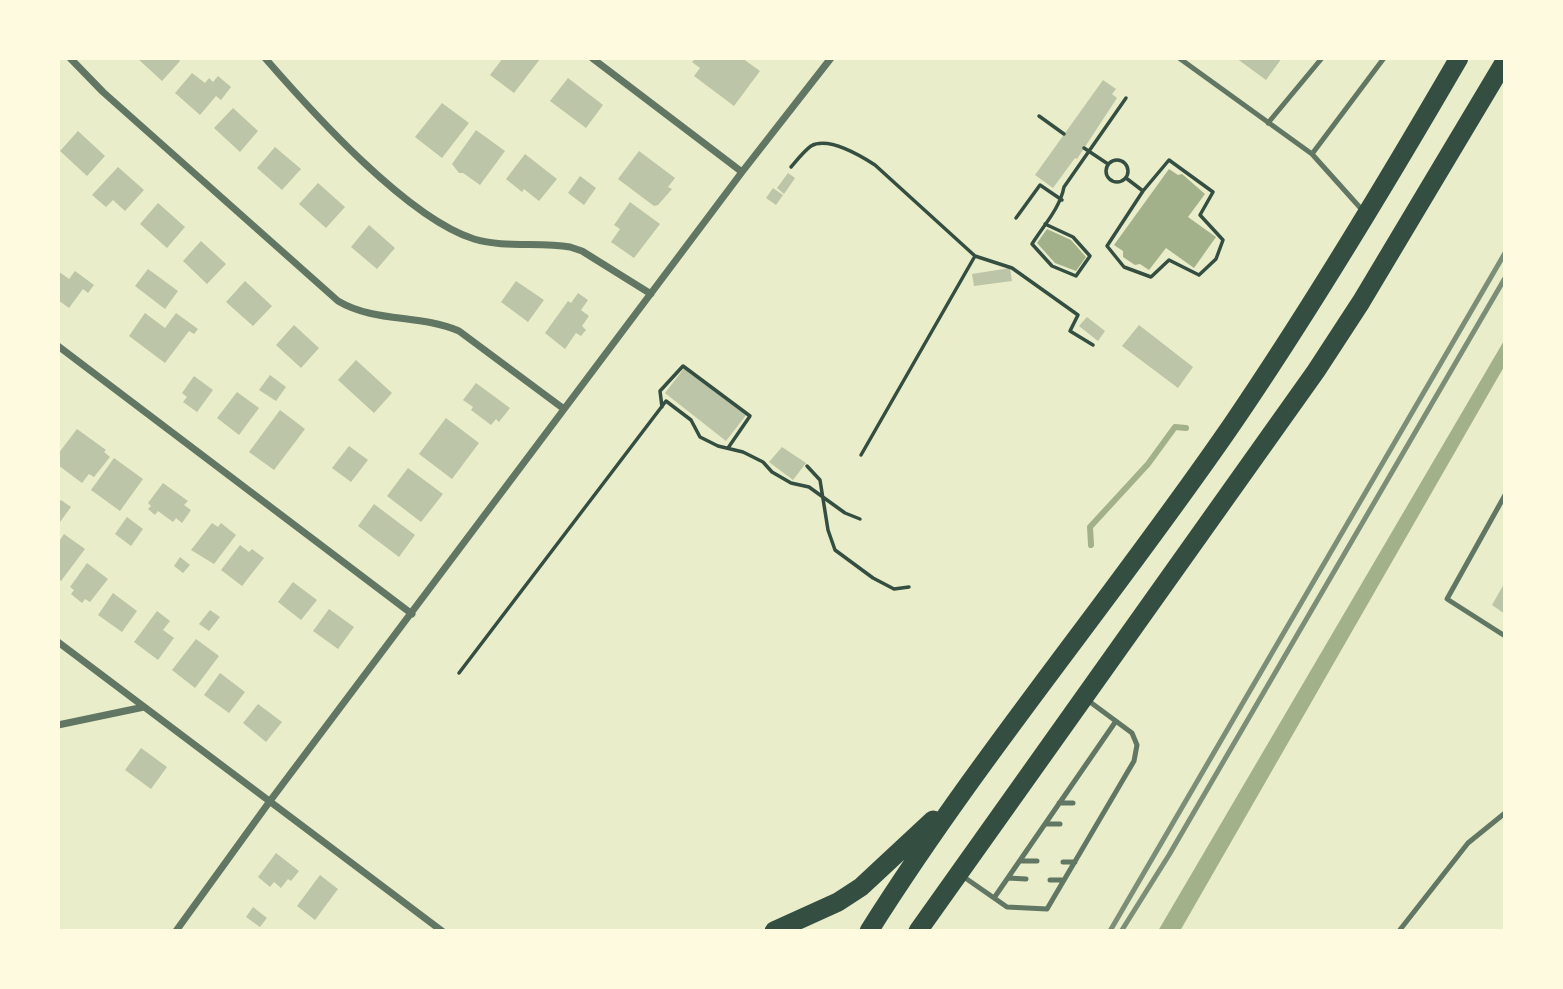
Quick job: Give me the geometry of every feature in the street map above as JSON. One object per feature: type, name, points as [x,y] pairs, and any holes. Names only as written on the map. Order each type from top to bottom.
[{"type":"highway","points":[[869,931],[953,803],[1232,424],[1367,216],[1459,58]]},
{"type":"highway","points":[[918,931],[1316,371],[1361,302],[1505,61]]},
{"type":"highway","points":[[774,931],[838,902],[861,887],[953,803]]},
{"type":"street","points":[[70,58],[96,85],[329,295],[361,312],[444,324],[459,331],[564,409]]},
{"type":"street","points":[[265,58],[365,162],[405,197],[443,224],[478,240],[570,247],[582,251],[651,294]]},
{"type":"street","points":[[592,58],[742,172]]},
{"type":"street","points":[[176,931],[270,800],[742,172],[831,58]]},
{"type":"street","points":[[58,346],[412,614]]},
{"type":"street","points":[[58,642],[442,931]]},
{"type":"street","points":[[58,725],[144,707]]},
{"type":"lane","points":[[1179,58],[1312,155],[1367,216]]},
{"type":"lane","points":[[1268,122],[1322,58]]},
{"type":"lane","points":[[1312,155],[1384,58]]},
{"type":"lane","points":[[1505,495],[1447,599],[1505,636]]},
{"type":"lane","points":[[959,873],[1007,907],[1047,909],[1134,761],[1138,745],[1132,733],[1083,698]]},
{"type":"lane","points":[[994,898],[1116,721]]},
{"type":"lane","points":[[1059,803],[1073,803]]},
{"type":"lane","points":[[1100,804],[1109,803]]},
{"type":"lane","points":[[1399,931],[1468,843],[1505,813]]},
{"type":"lane","points":[[1045,824],[1060,824]]},
{"type":"lane","points":[[1087,824],[1097,824]]},
{"type":"lane","points":[[1020,861],[1037,861]]},
{"type":"lane","points":[[1063,862],[1074,862]]},
{"type":"lane","points":[[1008,878],[1026,879]]},
{"type":"lane","points":[[1050,880],[1064,880]]},
{"type":"path","points":[[1045,224],[1073,237],[1090,256],[1076,276],[1052,266],[1032,244],[1045,224],[1062,200],[1064,187],[1126,98]]},
{"type":"path","points":[[1038,116],[1064,134]]},
{"type":"path","points":[[791,167],[816,144],[830,144],[860,156],[875,165],[975,256],[1012,268],[1078,315],[1070,331],[1093,345]]},
{"type":"path","points":[[1084,148],[1108,164]]},
{"type":"path","points":[[1115,160],[1124,162],[1128,169],[1126,178],[1119,182],[1110,180],[1106,172],[1108,164],[1115,160]]},
{"type":"path","points":[[1169,160],[1213,192],[1200,215],[1223,240],[1216,259],[1199,275],[1169,260],[1151,277],[1124,267],[1107,246],[1143,191],[1169,160]]},
{"type":"path","points":[[1126,178],[1143,191]]},
{"type":"path","points":[[1016,218],[1040,186],[1062,200]]},
{"type":"path","points":[[861,456],[975,256]]},
{"type":"path","points":[[662,407],[660,391],[682,366],[750,416],[728,448]]},
{"type":"path","points":[[459,673],[666,401],[691,420],[700,437],[764,462],[772,472],[791,483],[809,488],[845,513],[860,519]]},
{"type":"path","points":[[807,466],[820,480],[828,530],[835,550],[873,578],[894,589],[909,587]]},
{"type":"shaded area","points":[[1169,169],[1178,175],[1182,174],[1205,194],[1188,217],[1216,237],[1194,268],[1166,248],[1149,270],[1123,257],[1123,251],[1114,245]]},
{"type":"shaded area","points":[[1047,229],[1071,240],[1086,257],[1076,271],[1055,263],[1037,243]]},
{"type":"shaded area","points":[[1505,339],[1505,365],[1180,931],[1158,931]]},
{"type":"building","points":[[137,58],[177,58],[180,61],[162,81]]},
{"type":"building","points":[[503,58],[540,59],[514,93],[490,75]]},
{"type":"building","points":[[696,58],[742,58],[760,71],[734,106],[694,76],[700,68],[692,62]]},
{"type":"building","points":[[1236,58],[1282,58],[1266,80]]},
{"type":"building","points":[[192,73],[205,83],[209,78],[213,82],[218,76],[231,87],[221,100],[216,96],[200,115],[175,93]]},
{"type":"building","points":[[568,78],[603,105],[586,128],[550,101]]},
{"type":"building","points":[[1103,80],[1116,89],[1112,94],[1117,98],[1077,159],[1075,158],[1053,188],[1035,175]]},
{"type":"building","points":[[442,103],[469,123],[442,158],[415,137]]},
{"type":"building","points":[[233,108],[258,131],[240,152],[214,128]]},
{"type":"building","points":[[476,130],[505,151],[480,185],[459,173],[452,164]]},
{"type":"building","points":[[78,131],[105,156],[87,176],[60,151]]},
{"type":"building","points":[[275,147],[301,169],[282,190],[257,168]]},
{"type":"building","points":[[639,151],[675,178],[668,187],[672,189],[658,205],[654,206],[618,179]]},
{"type":"building","points":[[525,154],[557,179],[539,201],[506,179]]},
{"type":"building","points":[[118,167],[144,190],[125,211],[113,200],[106,207],[92,195]]},
{"type":"building","points":[[788,173],[795,178],[784,194],[777,188]]},
{"type":"building","points":[[580,176],[596,188],[584,205],[568,193]]},
{"type":"building","points":[[318,183],[345,207],[326,228],[299,204]]},
{"type":"building","points":[[773,188],[783,195],[776,205],[766,198]]},
{"type":"building","points":[[630,202],[660,224],[634,258],[611,242],[620,229],[614,225]]},
{"type":"building","points":[[158,203],[185,227],[167,248],[140,224]]},
{"type":"building","points":[[369,225],[395,248],[377,269],[351,247]]},
{"type":"building","points":[[201,241],[226,264],[207,284],[183,261]]},
{"type":"building","points":[[1010,268],[1012,281],[974,286],[972,274]]},
{"type":"building","points":[[148,269],[178,291],[165,309],[135,286]]},
{"type":"building","points":[[58,271],[69,279],[75,271],[94,285],[88,293],[83,289],[69,308],[58,300]]},
{"type":"building","points":[[245,281],[272,306],[253,326],[226,302]]},
{"type":"building","points":[[516,281],[544,300],[528,322],[501,302]]},
{"type":"building","points":[[578,293],[588,300],[581,310],[589,316],[582,326],[586,330],[581,336],[576,333],[565,349],[545,333],[568,301],[571,303]]},
{"type":"building","points":[[145,313],[165,328],[176,313],[198,329],[194,334],[189,331],[165,363],[129,336]]},
{"type":"building","points":[[1087,317],[1105,331],[1098,341],[1079,326]]},
{"type":"building","points":[[294,325],[319,348],[301,368],[276,345]]},
{"type":"building","points":[[1139,325],[1193,367],[1178,388],[1122,346]]},
{"type":"building","points":[[356,360],[392,393],[374,413],[338,380]]},
{"type":"building","points":[[685,367],[747,414],[726,441],[665,393]]},
{"type":"building","points":[[270,375],[286,387],[276,401],[259,390]]},
{"type":"building","points":[[194,376],[213,390],[197,412],[183,402],[187,397],[182,393]]},
{"type":"building","points":[[476,383],[510,408],[499,422],[496,419],[491,425],[471,410],[473,407],[463,400]]},
{"type":"building","points":[[237,392],[259,408],[239,435],[217,418]]},
{"type":"building","points":[[280,410],[305,429],[274,470],[249,452]]},
{"type":"building","points":[[446,418],[479,443],[452,479],[419,454]]},
{"type":"building","points":[[77,429],[106,450],[104,452],[110,457],[94,477],[89,474],[82,483],[58,465],[58,454]]},
{"type":"building","points":[[349,446],[368,460],[351,482],[332,468]]},
{"type":"building","points":[[782,447],[806,463],[793,480],[769,462]]},
{"type":"building","points":[[114,458],[143,479],[120,511],[91,490]]},
{"type":"building","points":[[408,468],[443,494],[421,522],[387,496]]},
{"type":"building","points":[[163,483],[188,501],[184,505],[191,510],[182,523],[176,518],[173,522],[158,511],[155,515],[148,509],[151,506],[148,503]]},
{"type":"building","points":[[61,500],[71,507],[60,522],[58,503]]},
{"type":"building","points":[[374,504],[415,535],[399,557],[358,526]]},
{"type":"building","points":[[127,517],[143,529],[131,546],[115,534]]},
{"type":"building","points":[[212,523],[218,527],[221,523],[236,535],[214,564],[191,550]]},
{"type":"building","points":[[64,534],[85,549],[61,581],[58,579],[58,543]]},
{"type":"building","points":[[240,545],[249,552],[252,549],[264,558],[242,586],[221,570]]},
{"type":"building","points":[[180,557],[190,565],[183,573],[174,566]]},
{"type":"building","points":[[87,563],[108,579],[90,602],[85,599],[82,603],[71,594],[74,590],[70,587]]},
{"type":"building","points":[[293,582],[317,600],[301,620],[278,602]]},
{"type":"building","points":[[1505,582],[1505,614],[1492,605]]},
{"type":"building","points":[[113,593],[137,611],[122,632],[98,615]]},
{"type":"building","points":[[329,609],[354,627],[338,649],[313,631]]},
{"type":"building","points":[[210,610],[220,617],[209,631],[199,624]]},
{"type":"building","points":[[157,611],[170,621],[163,630],[174,638],[158,660],[134,642]]},
{"type":"building","points":[[196,639],[219,656],[195,688],[172,670]]},
{"type":"building","points":[[220,673],[245,692],[229,713],[204,695]]},
{"type":"building","points":[[258,704],[282,722],[266,742],[243,723]]},
{"type":"building","points":[[141,748],[167,767],[151,789],[125,770]]},
{"type":"building","points":[[276,853],[299,871],[281,888],[274,882],[270,887],[258,877]]},
{"type":"building","points":[[320,875],[338,889],[315,920],[297,906]]},
{"type":"building","points":[[253,907],[267,918],[260,927],[246,917]]},
{"type":"waterway","points":[[1091,545],[1090,527],[1148,464],[1175,427],[1186,428]]},
{"type":"railway","points":[[1110,931],[1505,253]]},
{"type":"railway","points":[[1122,930],[1169,855],[1505,278]]}]
